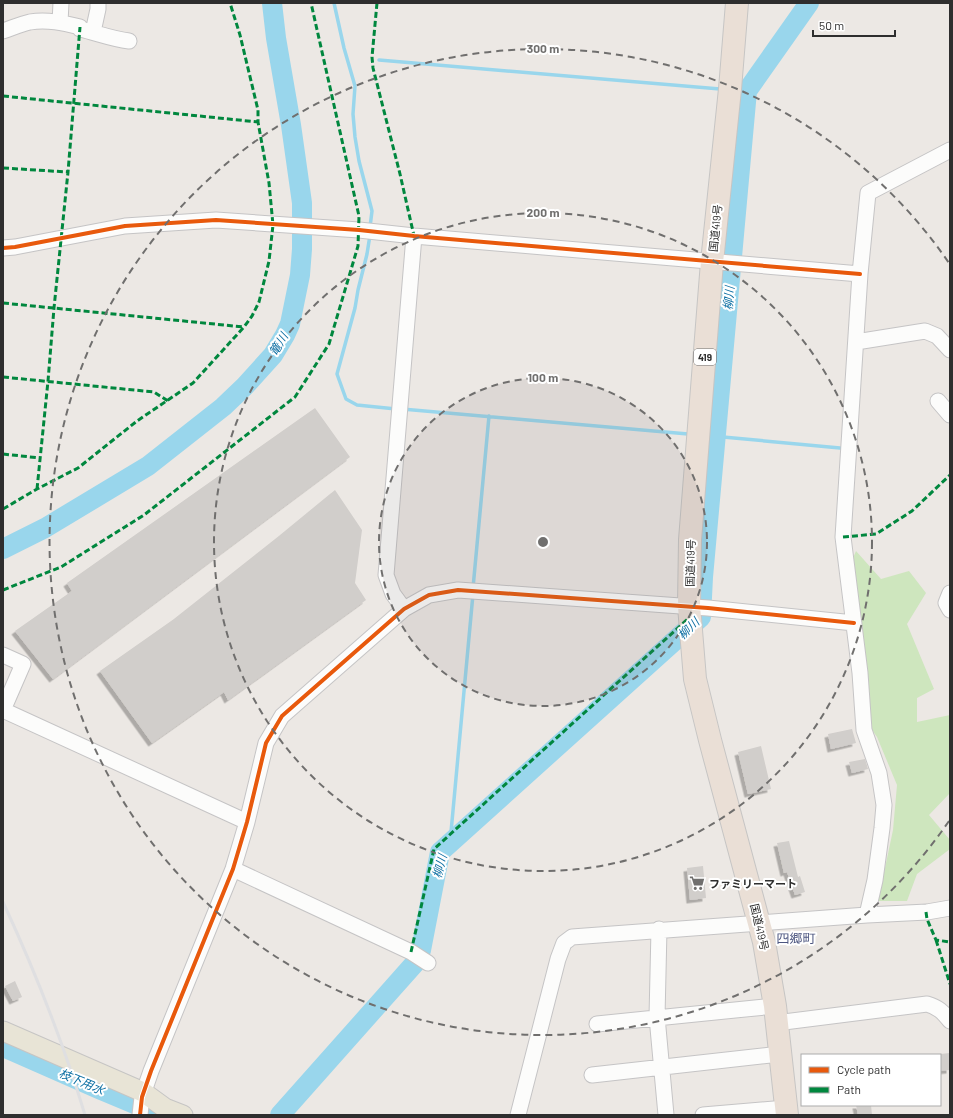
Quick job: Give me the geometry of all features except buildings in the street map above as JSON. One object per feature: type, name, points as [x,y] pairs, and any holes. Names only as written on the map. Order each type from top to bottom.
[{"type":"highway","name":"国道419号","points":[[737,3],[717,262],[690,540],[694,615],[695,680],[760,923],[776,1015],[787,1111]]},
{"type":"main road","points":[[3,1031],[142,1095],[165,1108],[183,1115]]},
{"type":"street","points":[[60,22],[61,3]]},
{"type":"street","points":[[84,29],[98,9],[98,3]]},
{"type":"street","points":[[3,31],[29,22],[60,22],[115,39],[129,41]]},
{"type":"street","points":[[867,915],[875,880],[884,805],[879,773],[864,730],[860,674],[843,537],[860,274],[868,193],[950,150]]},
{"type":"street","points":[[3,248],[125,226],[216,220],[359,230],[860,274]]},
{"type":"street","points":[[404,609],[393,594],[386,575],[414,236]]},
{"type":"street","points":[[856,342],[925,331],[937,336],[950,350]]},
{"type":"street","points":[[938,401],[950,415]]},
{"type":"street","points":[[140,1115],[142,1095],[233,869],[247,822],[266,743],[282,716],[404,609],[429,595],[458,590],[694,615],[854,623]]},
{"type":"street","points":[[950,593],[946,603],[950,610]]},
{"type":"street","points":[[3,655],[23,664],[3,710],[247,822]]},
{"type":"street","points":[[233,869],[411,953],[428,964]]},
{"type":"street","points":[[518,1115],[556,966],[566,939],[577,935],[927,912],[950,908]]},
{"type":"street","points":[[659,929],[657,1018],[666,1115]]},
{"type":"street","points":[[597,1024],[657,1018],[776,1015],[927,1004],[935,1006],[942,1011],[950,1021]]},
{"type":"street","points":[[592,1075],[780,1054]]},
{"type":"street","points":[[703,1115],[787,1111]]},
{"type":"green space","points":[[856,551],[881,579],[909,571],[926,593],[907,624],[934,689],[917,698],[917,722],[950,715],[950,793],[929,815],[950,840],[950,849],[917,874],[907,901],[878,901],[893,830],[897,785],[877,737],[866,721],[851,563]]},
{"type":"waterway","name":"篭川","points":[[3,549],[45,528],[148,466],[223,407],[245,386],[273,355],[285,335],[290,324],[300,275],[302,249],[302,203],[291,125],[276,38],[272,3]]},
{"type":"waterway","points":[[334,3],[344,48],[355,86],[353,114],[355,137],[359,161],[372,211],[370,227]]},
{"type":"waterway","name":"柳川","points":[[280,1115],[415,963],[421,950],[440,852],[701,617],[703,577],[747,91],[809,3]]},
{"type":"waterway","points":[[379,60],[720,89]]},
{"type":"waterway","points":[[370,235],[355,308],[337,374],[346,399],[357,405],[396,409]]},
{"type":"waterway","points":[[402,409],[688,434]]},
{"type":"waterway","points":[[473,588],[489,416]]},
{"type":"waterway","points":[[723,437],[840,448]]},
{"type":"waterway","points":[[450,843],[473,594]]},
{"type":"waterway","name":"枝下用水","points":[[3,1047],[161,1115]]},
{"type":"railway","points":[[3,902],[48,1007],[85,1115]]},
{"type":"marked path","points":[[3,509],[37,489],[78,468],[137,421],[193,383],[244,327],[252,316],[259,302],[269,261],[273,225],[269,183],[258,122],[258,110],[240,35],[230,3]]},
{"type":"marked path","points":[[3,590],[61,567],[144,515],[295,397],[329,344],[358,246],[359,216],[311,3]]},
{"type":"marked path","points":[[377,3],[372,57],[373,68],[414,236]]},
{"type":"marked path","points":[[37,489],[68,172],[80,27]]},
{"type":"marked path","points":[[3,96],[258,122]]},
{"type":"marked path","points":[[3,168],[68,172]]},
{"type":"marked path","points":[[3,303],[244,327]]},
{"type":"marked path","points":[[3,377],[154,392],[168,401]]},
{"type":"marked path","points":[[3,454],[40,458]]},
{"type":"marked path","points":[[843,537],[876,534],[912,511],[950,475]]},
{"type":"marked path","points":[[411,952],[434,849],[690,617]]},
{"type":"marked path","points":[[926,912],[927,919],[936,940],[950,942]]},
{"type":"marked path","points":[[936,940],[950,984]]},
{"type":"cycle path","points":[[3,248],[125,226],[216,220],[359,230],[860,274]]},
{"type":"cycle path","points":[[140,1115],[142,1097],[151,1071],[233,869],[247,822],[266,743],[282,716],[404,609],[429,595],[458,590],[708,608],[854,623]]},
{"type":"place","name":"ファミリーマート","points":[[697,883]]},
{"type":"district","name":"四郷町","points":[[796,938]]}]
